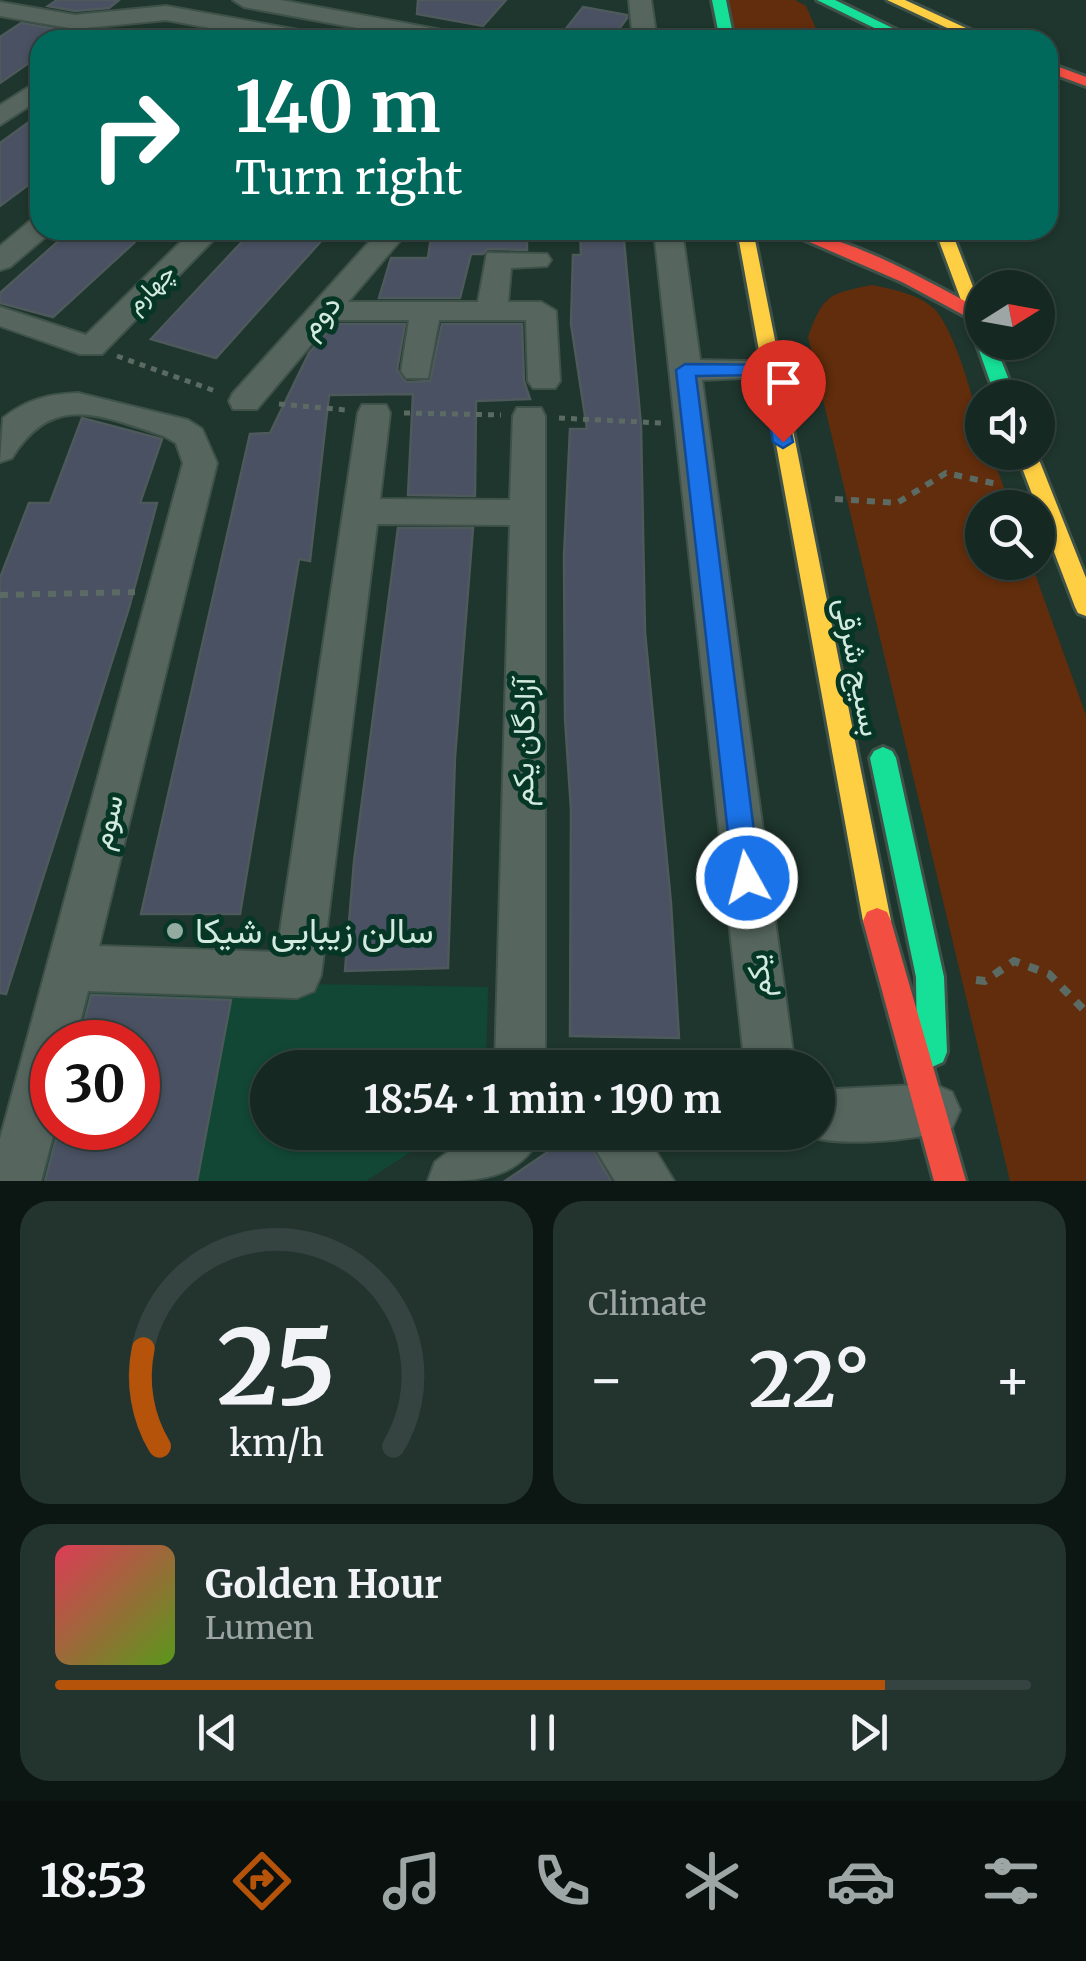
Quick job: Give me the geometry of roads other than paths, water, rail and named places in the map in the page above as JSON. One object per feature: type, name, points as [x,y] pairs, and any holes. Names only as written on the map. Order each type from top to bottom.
[{"type":"main road","points":[[702,0],[708,30]]},
{"type":"main road","points":[[719,0],[725,30]]},
{"type":"main road","points":[[824,0],[888,30]]},
{"type":"main road","points":[[894,0],[962,30]]},
{"type":"main road","points":[[1058,71],[1086,82]]},
{"type":"main road","name":"بسیج شرقی","points":[[746,240],[888,976],[934,1110],[950,1181]]},
{"type":"main road","points":[[815,240],[908,278],[965,316]]},
{"type":"main road","points":[[947,240],[965,288]]},
{"type":"main road","points":[[758,306],[784,307]]},
{"type":"main road","points":[[1033,470],[1043,499],[1073,551],[1086,607]]},
{"type":"main road","name":"بسیج شرقی","points":[[877,728],[930,977],[934,1110]]},
{"type":"street","points":[[244,0],[341,29],[361,0]]},
{"type":"street","points":[[640,0],[644,30]]},
{"type":"street","points":[[2,12],[75,22],[166,13],[240,30]]},
{"type":"street","points":[[117,30],[139,14]]},
{"type":"street","points":[[0,117],[30,95]]},
{"type":"street","points":[[0,260],[30,235]]},
{"type":"street","name":"چهارم","points":[[0,316],[91,346],[198,240]]},
{"type":"street","name":"دوم","points":[[245,402],[386,240]]},
{"type":"street","name":"یکم","points":[[669,240],[768,1050]]},
{"type":"street","points":[[492,312],[497,259],[537,245]]},
{"type":"street","name":"آزادگان یکم","points":[[520,1050],[528,513],[540,312],[537,245]]},
{"type":"street","points":[[324,311],[540,312]]},
{"type":"street","points":[[417,371],[425,311]]},
{"type":"street","points":[[685,370],[769,369]]},
{"type":"street","name":"سوم","points":[[8,436],[51,404],[89,403],[176,428],[190,437],[200,463],[15,1181]]},
{"type":"street","points":[[70,968],[298,974],[374,412]]},
{"type":"street","points":[[360,510],[528,513]]},
{"type":"street","points":[[835,1115],[934,1110]]},
{"type":"street","points":[[454,1181],[494,1150]]},
{"type":"street","points":[[625,1150],[648,1181]]},
{"type":"place","name":"سالن زیبایی شیکا","points":[[175,931]]}]
